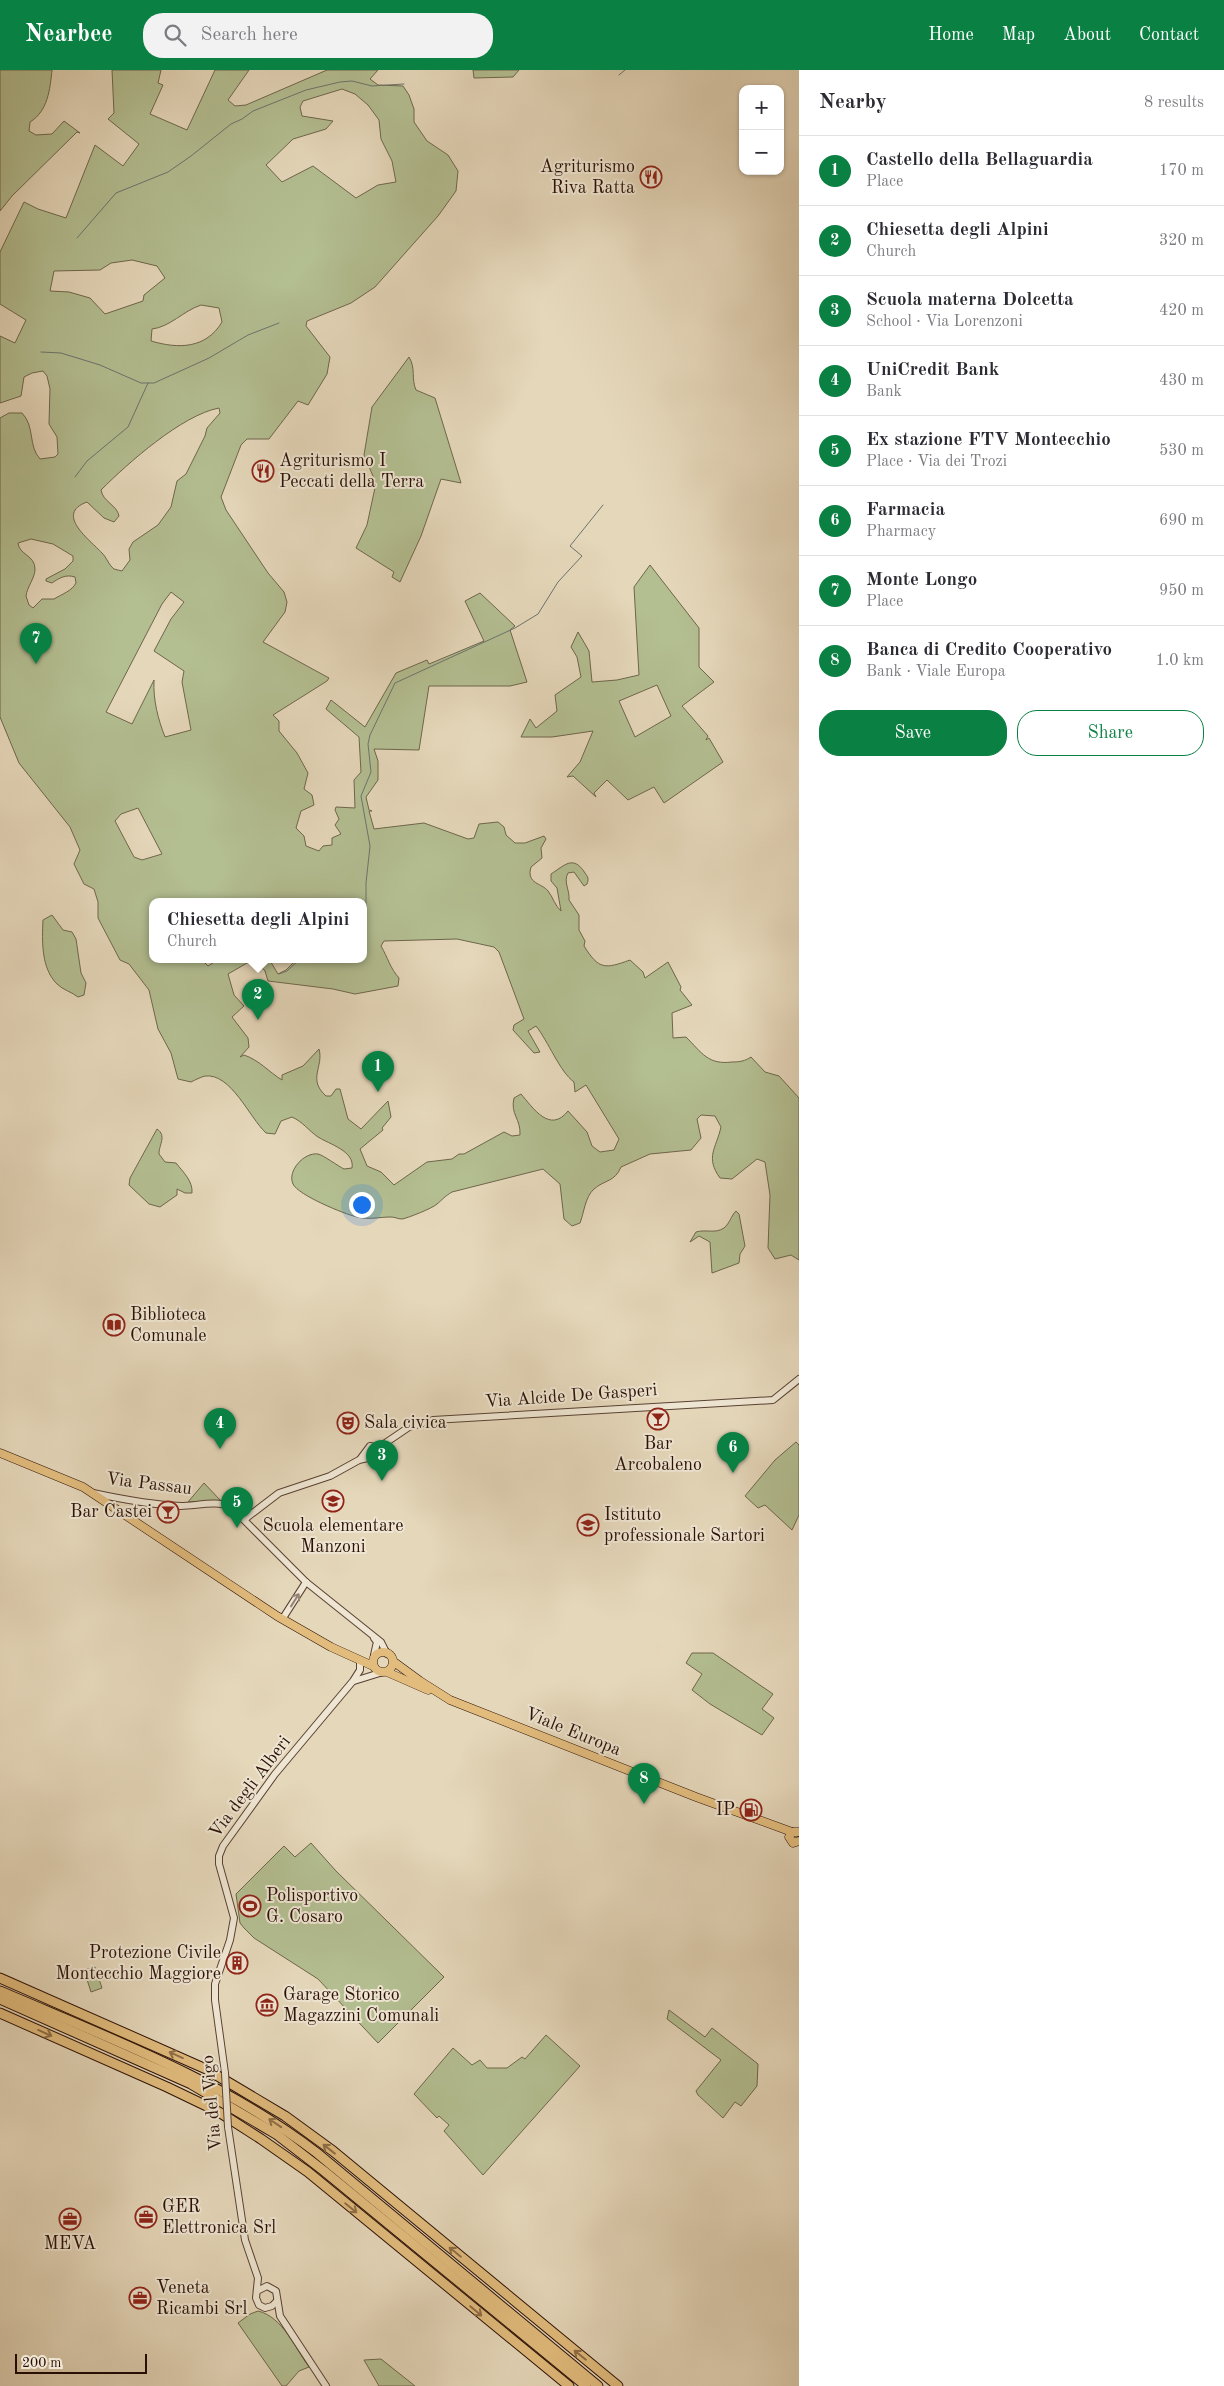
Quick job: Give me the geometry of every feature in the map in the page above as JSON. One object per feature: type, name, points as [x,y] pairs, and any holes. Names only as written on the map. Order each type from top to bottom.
[{"type":"highway","points":[[0,1978],[206,2069],[285,2116],[333,2152],[618,2386]]},
{"type":"highway","points":[[0,1991],[191,2075],[270,2119],[317,2154],[598,2386]]},
{"type":"highway","points":[[0,1999],[191,2084],[272,2131],[324,2170],[586,2386]]},
{"type":"highway","points":[[0,2013],[219,2112],[262,2139],[308,2172],[569,2386]]},
{"type":"main road","name":"Viale Europa","points":[[0,1454],[91,1492],[255,1602],[306,1632],[385,1672],[793,1834]]},
{"type":"main road","name":"Viale Europa","points":[[255,1602],[306,1632]]},
{"type":"main road","points":[[358,1659],[380,1653],[387,1654]]},
{"type":"main road","name":"Viale Europa","points":[[387,1654],[394,1662],[439,1694]]},
{"type":"main road","points":[[374,1656],[374,1666]]},
{"type":"main road","points":[[385,1672],[393,1668],[394,1662]]},
{"type":"main road","points":[[793,1834],[792,1842],[799,1842]]},
{"type":"street","name":"Via Alcide De Gasperi","points":[[245,1519],[279,1493],[330,1476],[359,1460],[369,1453],[373,1446],[378,1448],[409,1427],[433,1420],[773,1400],[799,1379]]},
{"type":"street","name":"Via Passau","points":[[91,1492],[182,1506],[228,1505],[245,1519],[306,1582],[381,1642],[387,1654]]},
{"type":"street","points":[[283,1618],[306,1582]]},
{"type":"street","points":[[371,1635],[377,1642],[374,1656]]},
{"type":"street","name":"Via degli Alberi","points":[[234,1927],[232,1904],[220,1864],[219,1856],[223,1846],[275,1774],[353,1681],[360,1670],[358,1659]]},
{"type":"street","points":[[368,1676],[373,1672],[374,1666]]},
{"type":"street","points":[[353,1681],[385,1672]]},
{"type":"street","name":"Via del Vigo","points":[[234,1927],[215,1984],[215,2000],[225,2074],[228,2127],[245,2240],[258,2278],[257,2291]]},
{"type":"street","points":[[258,2278],[276,2291],[280,2316],[326,2386]]},
{"type":"street","points":[[271,2286],[263,2286],[257,2291],[257,2302],[280,2316]]},
{"type":"street","points":[[265,2308],[272,2306],[277,2301]]},
{"type":"green space","points":[[0,70],[52,70],[47,99],[41,112],[30,122],[29,131],[36,135],[52,134],[64,121],[80,133],[77,132],[12,196],[0,211]]},
{"type":"green space","points":[[112,70],[161,70],[158,83],[163,85],[150,114],[187,130],[215,70],[249,70],[228,100],[235,106],[246,105],[327,70],[378,70],[370,79],[378,85],[403,86],[409,95],[414,109],[414,122],[427,141],[448,155],[458,171],[456,191],[438,216],[375,287],[351,303],[307,321],[306,326],[330,357],[327,374],[308,405],[298,401],[269,439],[247,439],[241,445],[221,497],[226,510],[268,573],[284,592],[287,602],[285,612],[263,642],[329,678],[273,715],[279,721],[279,731],[297,753],[308,773],[304,789],[312,795],[314,805],[301,811],[296,828],[304,836],[306,846],[319,851],[323,846],[332,845],[332,838],[341,834],[335,825],[339,819],[335,810],[336,807],[355,808],[354,780],[361,772],[359,737],[326,709],[331,700],[365,727],[396,673],[427,660],[429,664],[484,641],[465,601],[480,593],[515,626],[510,630],[527,682],[510,686],[429,686],[419,750],[374,749],[378,761],[378,780],[366,797],[369,810],[372,811],[369,811],[374,829],[424,823],[468,839],[474,838],[479,824],[498,822],[504,827],[506,835],[515,843],[525,843],[544,836],[546,839],[541,848],[542,858],[531,867],[530,873],[535,882],[548,891],[561,911],[557,888],[551,881],[551,874],[568,863],[581,867],[587,877],[587,884],[584,886],[574,872],[568,873],[566,883],[569,900],[579,915],[579,930],[585,941],[584,946],[594,960],[608,966],[630,960],[643,972],[645,978],[668,962],[681,987],[680,990],[692,1005],[672,1013],[673,1038],[686,1037],[701,1053],[717,1062],[740,1061],[751,1057],[765,1072],[779,1076],[799,1098],[799,1260],[791,1255],[775,1259],[768,1248],[770,1195],[765,1162],[757,1159],[732,1179],[720,1178],[712,1158],[721,1127],[715,1116],[701,1115],[697,1119],[701,1138],[691,1150],[650,1154],[621,1167],[616,1176],[591,1192],[580,1223],[572,1226],[564,1219],[560,1184],[543,1169],[452,1192],[435,1206],[405,1218],[366,1218],[357,1217],[322,1204],[303,1193],[293,1184],[292,1174],[295,1168],[307,1156],[318,1154],[344,1169],[352,1168],[350,1157],[345,1153],[318,1137],[292,1117],[281,1121],[275,1134],[266,1133],[231,1088],[223,1081],[214,1077],[205,1076],[191,1082],[178,1079],[171,1053],[158,1029],[149,990],[129,964],[120,960],[98,918],[98,902],[94,889],[84,884],[74,864],[80,850],[70,827],[19,763],[0,717],[0,418],[9,413],[22,413],[29,424],[34,448],[40,459],[55,457],[58,454],[57,437],[49,424],[50,389],[47,376],[43,371],[24,377],[21,396],[0,403],[0,336],[15,343],[26,320],[0,304],[0,252],[24,202],[38,209],[66,218],[95,145],[123,166],[139,144],[108,119],[114,113]],"holes":[[[342,89],[355,94],[368,105],[379,120],[381,139],[392,161],[396,182],[378,185],[356,198],[313,166],[282,182],[266,165],[293,139],[326,129],[333,121],[302,116],[300,107],[303,101]],[[132,260],[157,266],[165,278],[144,295],[143,301],[105,314],[90,298],[69,292],[50,291],[54,271],[100,270],[111,263]],[[201,305],[219,308],[222,322],[208,337],[200,342],[181,346],[151,341],[152,329],[159,328]],[[219,408],[220,413],[207,428],[205,436],[186,474],[177,481],[171,507],[158,525],[133,542],[129,549],[130,560],[122,571],[114,569],[104,555],[83,534],[74,520],[74,513],[78,507],[87,502],[104,518],[114,522],[119,516],[118,512],[104,498],[101,490],[140,454],[173,430],[204,412]],[[31,539],[53,544],[73,556],[73,561],[65,569],[46,579],[46,581],[52,583],[63,577],[72,576],[75,577],[76,583],[74,586],[54,599],[42,599],[33,608],[29,605],[26,596],[35,569],[34,564],[21,550],[18,543]],[[171,592],[184,602],[171,619],[154,651],[184,671],[182,682],[191,730],[165,737],[154,695],[154,680],[132,724],[106,712],[162,604]],[[138,808],[162,854],[142,860],[134,857],[115,821],[121,814]],[[149,898],[367,898],[367,963],[293,963],[286,970],[278,974],[271,963],[258,963],[265,971],[268,981],[333,989],[355,994],[398,986],[399,978],[391,967],[381,946],[384,941],[457,939],[494,947],[499,952],[524,1019],[514,1025],[513,1030],[534,1053],[540,1052],[528,1031],[536,1026],[559,1064],[574,1082],[575,1092],[586,1085],[619,1139],[614,1150],[600,1152],[592,1146],[587,1132],[568,1111],[555,1120],[548,1119],[536,1112],[521,1094],[514,1098],[513,1104],[520,1135],[512,1136],[504,1132],[452,1159],[427,1162],[394,1185],[381,1172],[367,1166],[360,1149],[383,1130],[382,1128],[391,1117],[388,1101],[361,1129],[348,1119],[340,1089],[336,1089],[331,1096],[326,1096],[320,1090],[317,1078],[320,1062],[319,1049],[303,1066],[282,1075],[282,1080],[254,1060],[244,1055],[240,1057],[249,1047],[248,1038],[232,1017],[244,1006],[234,995],[228,974],[247,963],[213,963],[208,966],[205,963],[149,963]]]},
{"type":"green space","points":[[473,70],[519,70],[513,77],[474,78]]},
{"type":"green space","points":[[409,357],[416,390],[435,398],[461,483],[441,479],[421,536],[400,582],[392,577],[394,572],[356,548],[367,525],[376,483],[364,455],[372,407]]},
{"type":"green space","points":[[650,565],[699,628],[699,667],[714,682],[682,706],[708,736],[706,740],[709,738],[723,762],[664,803],[654,787],[628,800],[607,780],[594,793],[596,797],[573,776],[567,777],[580,762],[593,731],[552,737],[521,737],[530,719],[536,728],[557,711],[555,695],[581,677],[577,657],[571,647],[578,632],[589,651],[592,682],[617,680],[639,675],[634,587]],"holes":[[[657,685],[671,716],[635,737],[619,701]]]},
{"type":"green space","points":[[52,915],[63,930],[72,932],[76,939],[81,973],[86,983],[84,995],[78,997],[62,988],[52,978],[48,970],[43,945],[43,920]]},
{"type":"green space","points":[[157,1129],[162,1134],[159,1154],[165,1162],[176,1163],[187,1177],[192,1189],[192,1193],[185,1193],[177,1189],[177,1195],[160,1207],[149,1204],[129,1185],[130,1178]]},
{"type":"green space","points":[[736,1211],[739,1214],[745,1246],[740,1254],[739,1263],[712,1273],[710,1242],[699,1236],[690,1242],[696,1232],[717,1231],[724,1228]]},
{"type":"green space","points":[[796,1442],[799,1445],[799,1515],[792,1530],[765,1505],[758,1508],[745,1496],[775,1460]]},
{"type":"green space","points":[[204,1483],[221,1501],[188,1502]]},
{"type":"green space","points":[[692,1653],[713,1653],[773,1694],[762,1709],[774,1718],[762,1735],[710,1704],[692,1690],[702,1674],[686,1663]]},
{"type":"green space","points":[[311,1843],[336,1871],[444,1977],[378,2043],[318,1979],[254,1938],[240,1923],[236,1894],[284,1846],[295,1857]]},
{"type":"green space","points":[[95,1967],[102,1988],[91,1992],[84,1970]]},
{"type":"green space","points":[[669,2010],[705,2037],[712,2028],[758,2064],[757,2086],[741,2106],[735,2102],[723,2118],[696,2091],[721,2060],[667,2019]]},
{"type":"green space","points":[[546,2035],[580,2066],[483,2175],[444,2131],[449,2125],[439,2116],[437,2118],[414,2094],[453,2048],[472,2065],[480,2060],[487,2068],[507,2068],[522,2057],[525,2059]]},
{"type":"green space","points":[[258,2311],[267,2314],[281,2326],[309,2367],[299,2371],[286,2386],[282,2386],[238,2323],[250,2314]]},
{"type":"green space","points":[[381,2359],[415,2386],[379,2386],[364,2360]]},
{"type":"waterway","points":[[619,75],[625,70]]},
{"type":"waterway","points":[[77,238],[116,193],[168,172],[231,124],[253,111],[306,90],[340,82],[352,81],[372,86],[404,84]]},
{"type":"waterway","points":[[41,352],[61,353],[100,365],[141,383],[154,383],[209,358],[248,335],[279,323]]},
{"type":"waterway","points":[[75,477],[87,461],[128,427],[148,383]]},
{"type":"waterway","points":[[366,898],[370,846],[361,796],[371,772],[368,744],[370,735],[395,683],[515,628],[538,614],[558,582],[582,556],[570,546],[603,505]]},
{"type":"waterway","points":[[279,974],[287,971],[296,963]]},
{"type":"place","name":"Agriturismo Riva Ratta","points":[[651,177]]},
{"type":"place","name":"Agriturismo I Peccati della Terra","points":[[263,471]]},
{"type":"place","name":"Monte Longo","points":[[36,664]]},
{"type":"place","name":"Chiesetta degli Alpini","points":[[258,1020]]},
{"type":"place","name":"Castello della Bellaguardia","points":[[378,1092]]},
{"type":"place","name":"Biblioteca Comunale","points":[[114,1325]]},
{"type":"place","name":"Bar Arcobaleno","points":[[658,1419]]},
{"type":"place","name":"Sala civica","points":[[348,1423]]},
{"type":"place","name":"UniCredit Bank","points":[[220,1449]]},
{"type":"place","name":"Farmacia","points":[[733,1473]]},
{"type":"place","name":"Scuola materna Dolcetta","points":[[382,1481]]},
{"type":"place","name":"Scuola elementare Manzoni","points":[[333,1501]]},
{"type":"place","name":"Bar Castei","points":[[168,1512]]},
{"type":"place","name":"Istituto professionale Sartori","points":[[588,1525]]},
{"type":"place","name":"Ex stazione FTV Montecchio","points":[[237,1528]]},
{"type":"place","name":"Banca di Credito Cooperativo","points":[[644,1804]]},
{"type":"place","name":"IP","points":[[751,1810]]},
{"type":"place","name":"Polisportivo G. Cosaro","points":[[250,1906]]},
{"type":"place","name":"Protezione Civile Montecchio Maggiore","points":[[237,1963]]},
{"type":"place","name":"Garage Storico Magazzini Comunali","points":[[267,2005]]},
{"type":"place","name":"GER Elettronica Srl","points":[[146,2217]]},
{"type":"place","name":"MEVA","points":[[70,2219]]},
{"type":"place","name":"Veneta Ricambi Srl","points":[[140,2298]]}]
